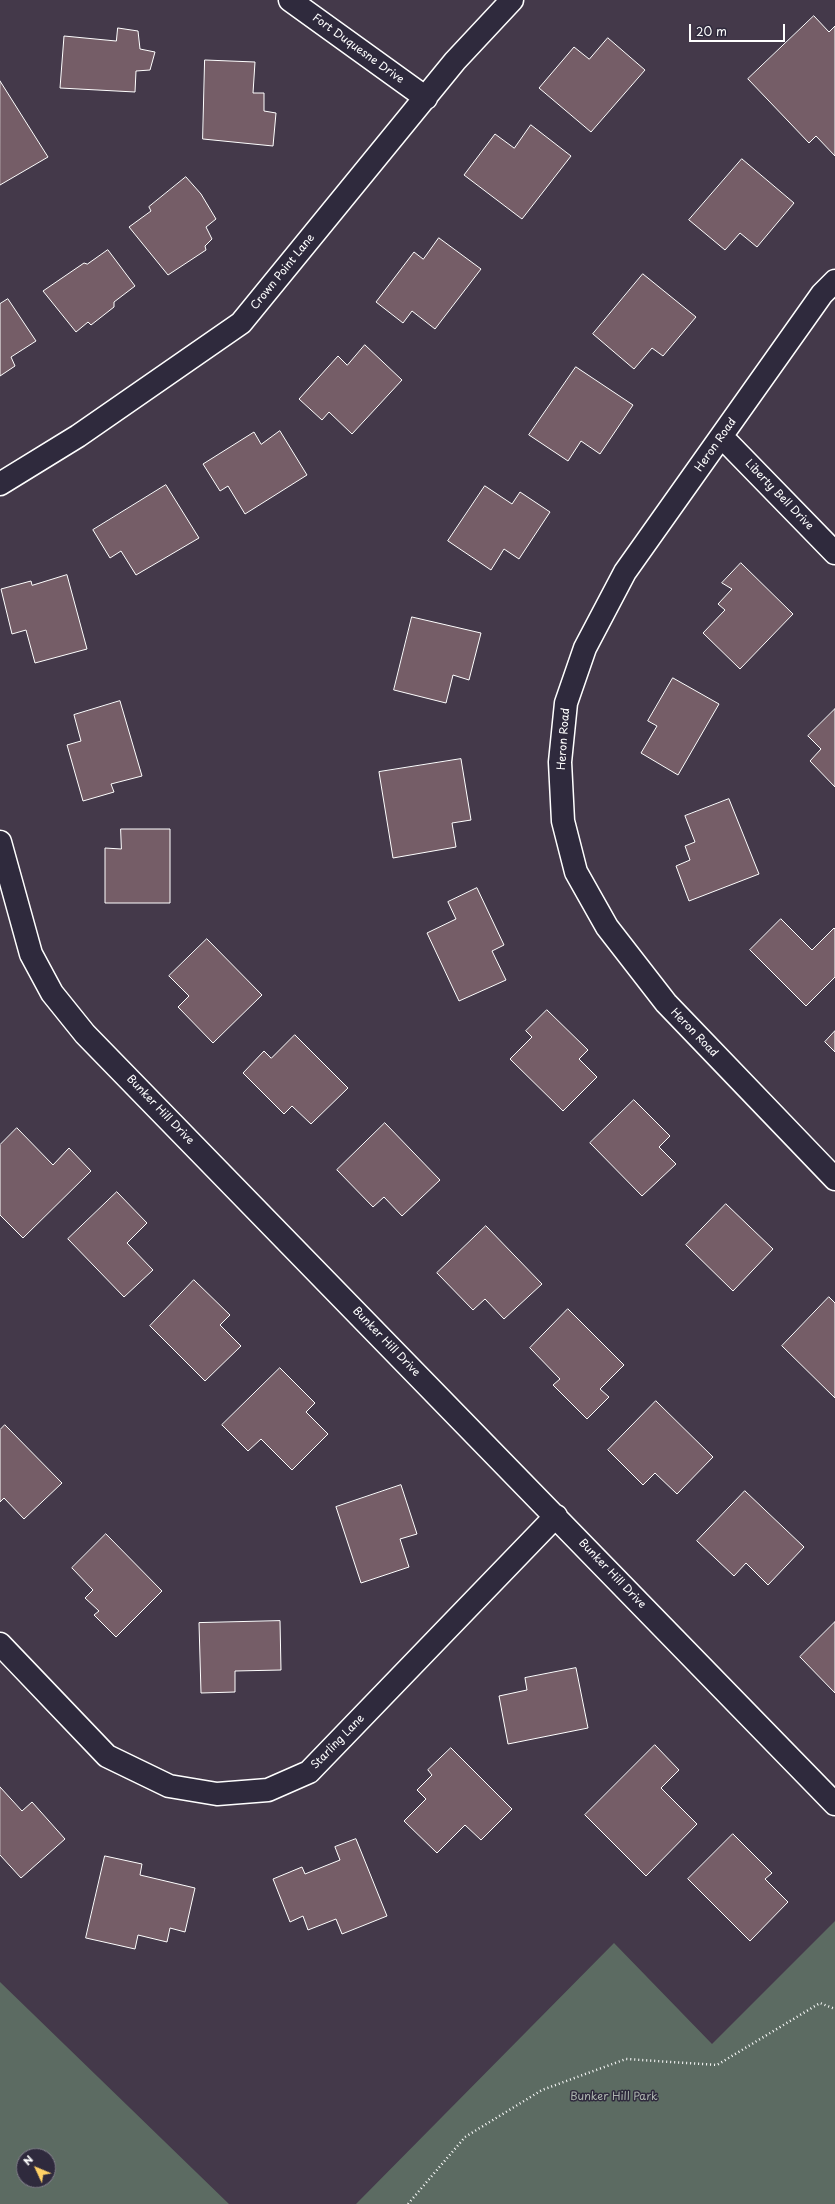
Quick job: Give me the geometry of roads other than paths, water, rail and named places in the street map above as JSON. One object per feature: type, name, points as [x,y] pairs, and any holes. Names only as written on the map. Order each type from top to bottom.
[{"type":"street","name":"Fort Duquesne Drive","points":[[290,0],[426,98]]},
{"type":"street","name":"Crown Point Lane","points":[[0,484],[78,436],[241,323],[426,98],[455,60],[512,0]]},
{"type":"street","name":"Heron Road","points":[[835,281],[822,294],[625,572],[585,648],[566,703],[560,762],[563,821],[576,872],[607,927],[666,1003],[835,1179]]},
{"type":"street","name":"Liberty Bell Drive","points":[[722,437],[835,552]]},
{"type":"street","name":"Bunker Hill Drive","points":[[0,842],[6,885],[31,954],[52,993],[85,1034],[835,1804]]},
{"type":"street","name":"Starling Lane","points":[[0,1644],[108,1756],[169,1786],[218,1794],[268,1790],[309,1772],[556,1516]]},
{"type":"park label","name":"Bunker Hill Park","points":[[614,2097]]}]
